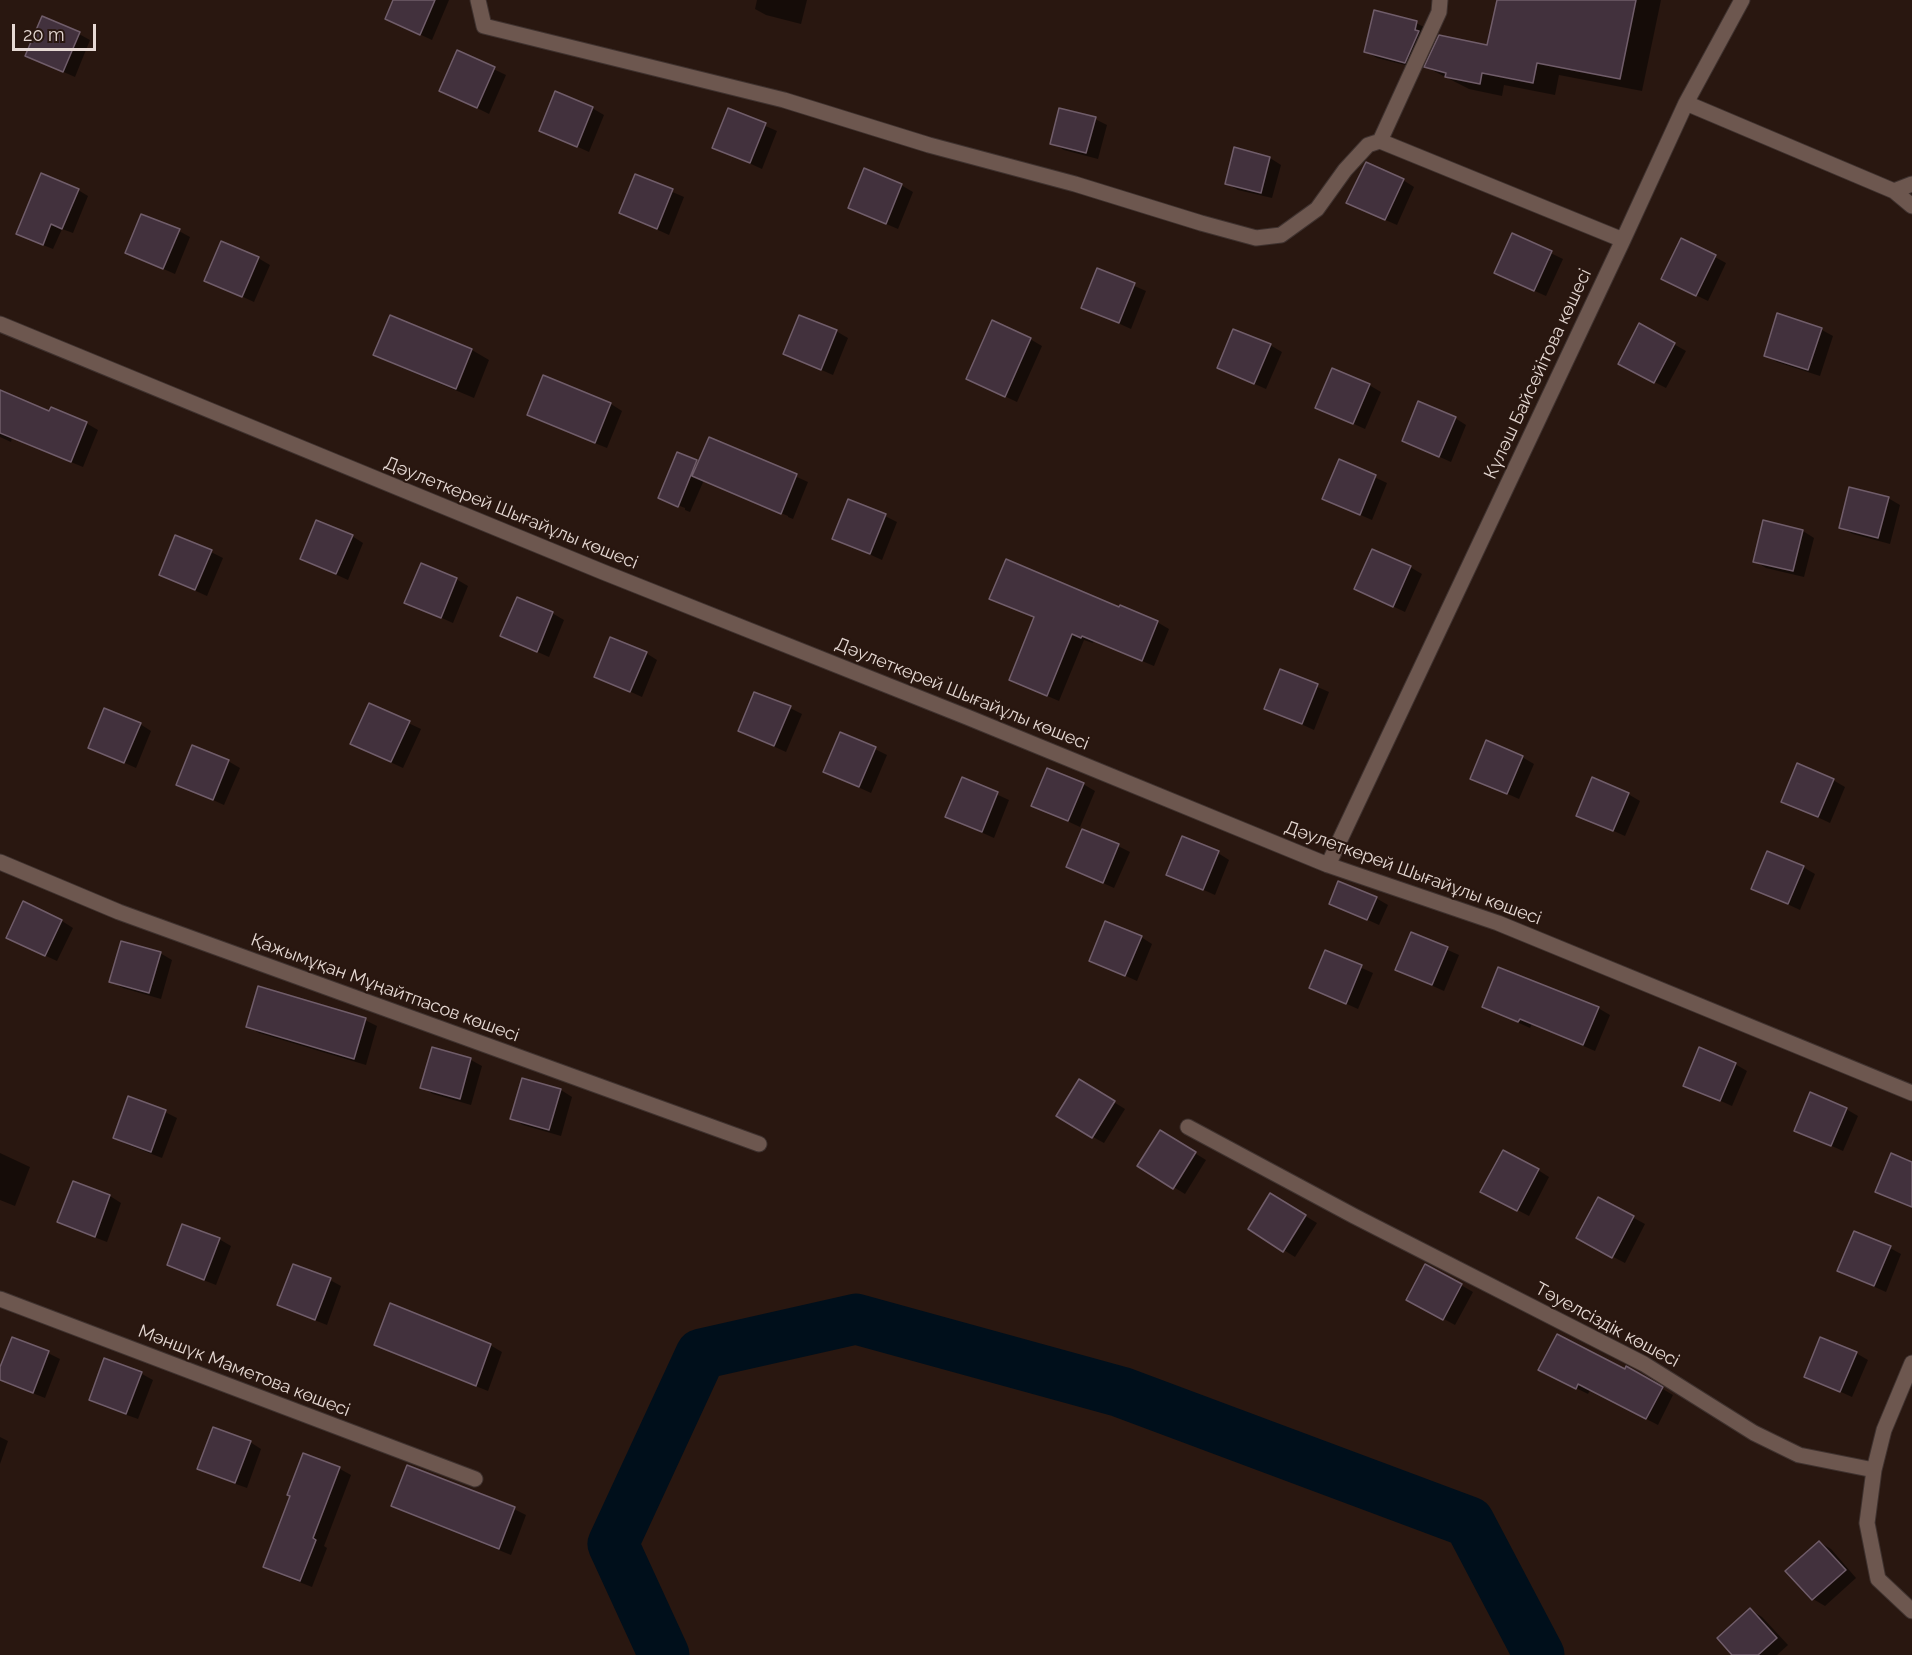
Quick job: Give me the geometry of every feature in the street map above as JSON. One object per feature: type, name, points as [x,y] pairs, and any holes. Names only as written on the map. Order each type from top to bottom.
[{"type":"street","points":[[478,0],[484,26],[784,100],[929,145],[1076,184],[1256,238],[1281,235],[1317,209],[1360,153],[1368,145],[1380,141],[1623,240]]},
{"type":"street","points":[[1380,141],[1439,12],[1440,0]]},
{"type":"street","name":"Күләш Байсейітова көшесі","points":[[1328,865],[1686,103],[1742,0]]},
{"type":"street","points":[[1686,103],[1894,190],[1912,206]]},
{"type":"street","points":[[1894,190],[1912,184]]},
{"type":"street","name":"Дәулеткерей Шығайұлы көшесі","points":[[0,324],[1328,865],[1498,923],[1912,1093]]},
{"type":"street","name":"Қажымұқан Мұңайтпасов көшесі","points":[[0,862],[119,912],[759,1144]]},
{"type":"street","name":"Тәуелсіздік көшесі","points":[[1188,1127],[1364,1221],[1644,1364],[1754,1433],[1800,1455],[1874,1470]]},
{"type":"street","name":"Мәншүк Маметова көшесі","points":[[0,1299],[475,1479]]},
{"type":"street","points":[[1912,1363],[1884,1430],[1874,1470],[1867,1523],[1878,1579],[1912,1611]]},
{"type":"building","points":[[393,0],[435,0],[420,35],[385,19]]},
{"type":"building","points":[[1497,0],[1636,0],[1620,79],[1537,63],[1533,83],[1482,73],[1480,84],[1445,77],[1446,73],[1424,67],[1439,35],[1487,45]]},
{"type":"building","points":[[1374,10],[1417,21],[1415,30],[1419,31],[1405,63],[1364,52]]},
{"type":"building","points":[[42,16],[80,32],[63,72],[25,56]]},
{"type":"building","points":[[457,50],[495,67],[477,108],[439,91]]},
{"type":"building","points":[[555,91],[593,107],[577,147],[539,131]]},
{"type":"building","points":[[728,108],[766,123],[750,163],[712,148]]},
{"type":"building","points":[[1059,108],[1096,117],[1086,153],[1050,144]]},
{"type":"building","points":[[1234,147],[1270,157],[1261,193],[1225,184]]},
{"type":"building","points":[[1366,162],[1404,179],[1385,220],[1346,203]]},
{"type":"building","points":[[864,168],[902,184],[886,224],[848,208]]},
{"type":"building","points":[[41,173],[79,189],[62,229],[51,224],[43,245],[16,234]]},
{"type":"building","points":[[635,174],[673,189],[657,229],[619,213]]},
{"type":"building","points":[[141,214],[180,229],[163,269],[125,253]]},
{"type":"building","points":[[1512,233],[1552,251],[1534,291],[1494,273]]},
{"type":"building","points":[[1681,238],[1716,255],[1696,296],[1661,279]]},
{"type":"building","points":[[221,241],[259,257],[242,297],[204,281]]},
{"type":"building","points":[[1097,268],[1135,283],[1119,323],[1081,308]]},
{"type":"building","points":[[1777,313],[1822,328],[1808,370],[1764,356]]},
{"type":"building","points":[[390,315],[472,349],[456,389],[373,355]]},
{"type":"building","points":[[799,315],[837,330],[821,370],[783,354]]},
{"type":"building","points":[[992,320],[1031,338],[1005,397],[966,379]]},
{"type":"building","points":[[1639,323],[1675,343],[1654,383],[1618,364]]},
{"type":"building","points":[[1233,329],[1271,344],[1254,384],[1217,368]]},
{"type":"building","points":[[1332,368],[1370,384],[1353,424],[1315,408]]},
{"type":"building","points":[[543,375],[611,403],[595,443],[527,415]]},
{"type":"building","points":[[0,390],[49,411],[51,407],[87,422],[71,462],[0,433]]},
{"type":"building","points":[[1418,401],[1456,417],[1439,457],[1402,441]]},
{"type":"building","points":[[709,437],[797,474],[781,514],[692,476]]},
{"type":"building","points":[[677,452],[697,460],[678,507],[658,498]]},
{"type":"building","points":[[1339,459],[1376,475],[1360,515],[1322,499]]},
{"type":"building","points":[[1849,487],[1889,497],[1878,538],[1839,528]]},
{"type":"building","points":[[848,499],[886,514],[870,554],[832,539]]},
{"type":"building","points":[[316,520],[353,535],[336,574],[300,559]]},
{"type":"building","points":[[1763,520],[1803,530],[1793,571],[1753,562]]},
{"type":"building","points":[[175,535],[212,550],[195,590],[159,575]]},
{"type":"building","points":[[1372,549],[1411,566],[1393,607],[1354,589]]},
{"type":"building","points":[[1006,559],[1158,621],[1142,661],[1072,634],[1047,696],[1009,680],[1034,617],[989,599]]},
{"type":"building","points":[[421,563],[457,578],[441,618],[404,603]]},
{"type":"building","points":[[517,597],[553,612],[537,652],[500,636]]},
{"type":"building","points":[[610,637],[647,652],[630,692],[594,677]]},
{"type":"building","points":[[1280,669],[1318,684],[1302,724],[1264,709]]},
{"type":"building","points":[[754,692],[791,706],[774,746],[738,731]]},
{"type":"building","points":[[369,703],[410,721],[391,762],[350,744]]},
{"type":"building","points":[[104,708],[141,723],[124,763],[88,748]]},
{"type":"building","points":[[840,732],[876,747],[859,787],[823,772]]},
{"type":"building","points":[[1486,740],[1523,756],[1507,794],[1470,779]]},
{"type":"building","points":[[192,745],[229,760],[213,800],[176,785]]},
{"type":"building","points":[[1797,763],[1834,779],[1818,817],[1781,802]]},
{"type":"building","points":[[1047,768],[1084,783],[1068,821],[1031,806]]},
{"type":"building","points":[[962,777],[998,792],[982,832],[945,817]]},
{"type":"building","points":[[1592,777],[1629,793],[1613,831],[1576,816]]},
{"type":"building","points":[[1082,829],[1119,844],[1103,883],[1066,867]]},
{"type":"building","points":[[1182,836],[1219,851],[1203,890],[1166,875]]},
{"type":"building","points":[[1767,851],[1804,866],[1788,904],[1751,889]]},
{"type":"building","points":[[1338,881],[1377,897],[1367,920],[1329,904]]},
{"type":"building","points":[[23,901],[62,920],[45,956],[6,938]]},
{"type":"building","points":[[1105,921],[1142,936],[1125,976],[1089,961]]},
{"type":"building","points":[[1411,932],[1448,947],[1432,985],[1395,970]]},
{"type":"building","points":[[121,941],[161,952],[149,993],[109,982]]},
{"type":"building","points":[[1325,950],[1362,965],[1346,1004],[1309,988]]},
{"type":"building","points":[[1498,967],[1599,1007],[1583,1045],[1520,1019],[1518,1022],[1482,1007]]},
{"type":"building","points":[[258,986],[366,1018],[354,1059],[246,1027]]},
{"type":"building","points":[[432,1047],[471,1058],[460,1099],[420,1088]]},
{"type":"building","points":[[1699,1047],[1736,1063],[1720,1101],[1683,1086]]},
{"type":"building","points":[[522,1078],[561,1089],[549,1130],[510,1119]]},
{"type":"building","points":[[1079,1079],[1115,1101],[1092,1138],[1056,1116]]},
{"type":"building","points":[[1810,1092],[1847,1108],[1831,1146],[1794,1131]]},
{"type":"building","points":[[128,1096],[166,1110],[151,1152],[113,1138]]},
{"type":"building","points":[[1160,1130],[1196,1152],[1173,1189],[1137,1166]]},
{"type":"building","points":[[1503,1150],[1539,1169],[1517,1211],[1480,1192]]},
{"type":"building","points":[[1891,1153],[1912,1162],[1912,1207],[1875,1192]]},
{"type":"building","points":[[73,1181],[110,1195],[95,1237],[57,1222]]},
{"type":"building","points":[[1270,1193],[1306,1215],[1283,1252],[1248,1229]]},
{"type":"building","points":[[1598,1197],[1634,1216],[1612,1258],[1576,1238]]},
{"type":"building","points":[[182,1224],[220,1238],[204,1280],[167,1265]]},
{"type":"building","points":[[1854,1231],[1891,1246],[1874,1286],[1837,1271]]},
{"type":"building","points":[[293,1264],[331,1278],[315,1320],[277,1305]]},
{"type":"building","points":[[1425,1264],[1462,1284],[1443,1320],[1406,1300]]},
{"type":"building","points":[[390,1303],[491,1344],[476,1386],[374,1345]]},
{"type":"building","points":[[1557,1334],[1625,1369],[1626,1366],[1663,1387],[1646,1419],[1578,1384],[1576,1389],[1538,1370]]},
{"type":"building","points":[[12,1337],[49,1351],[33,1393],[0,1380],[0,1367]]},
{"type":"building","points":[[1820,1337],[1857,1352],[1840,1392],[1804,1377]]},
{"type":"building","points":[[104,1358],[142,1372],[126,1414],[89,1400]]},
{"type":"building","points":[[213,1427],[251,1441],[235,1483],[197,1469]]},
{"type":"building","points":[[303,1453],[340,1467],[313,1538],[316,1540],[300,1581],[263,1567],[290,1496],[287,1495]]},
{"type":"building","points":[[407,1465],[515,1507],[499,1549],[391,1506]]},
{"type":"building","points":[[1819,1541],[1846,1570],[1812,1600],[1785,1571]]},
{"type":"building","points":[[1750,1608],[1777,1638],[1758,1655],[1732,1655],[1717,1638]]},
{"type":"waterway","points":[[664,1655],[613,1544],[701,1354],[856,1319],[1121,1392],[1469,1522],[1539,1655]]}]
